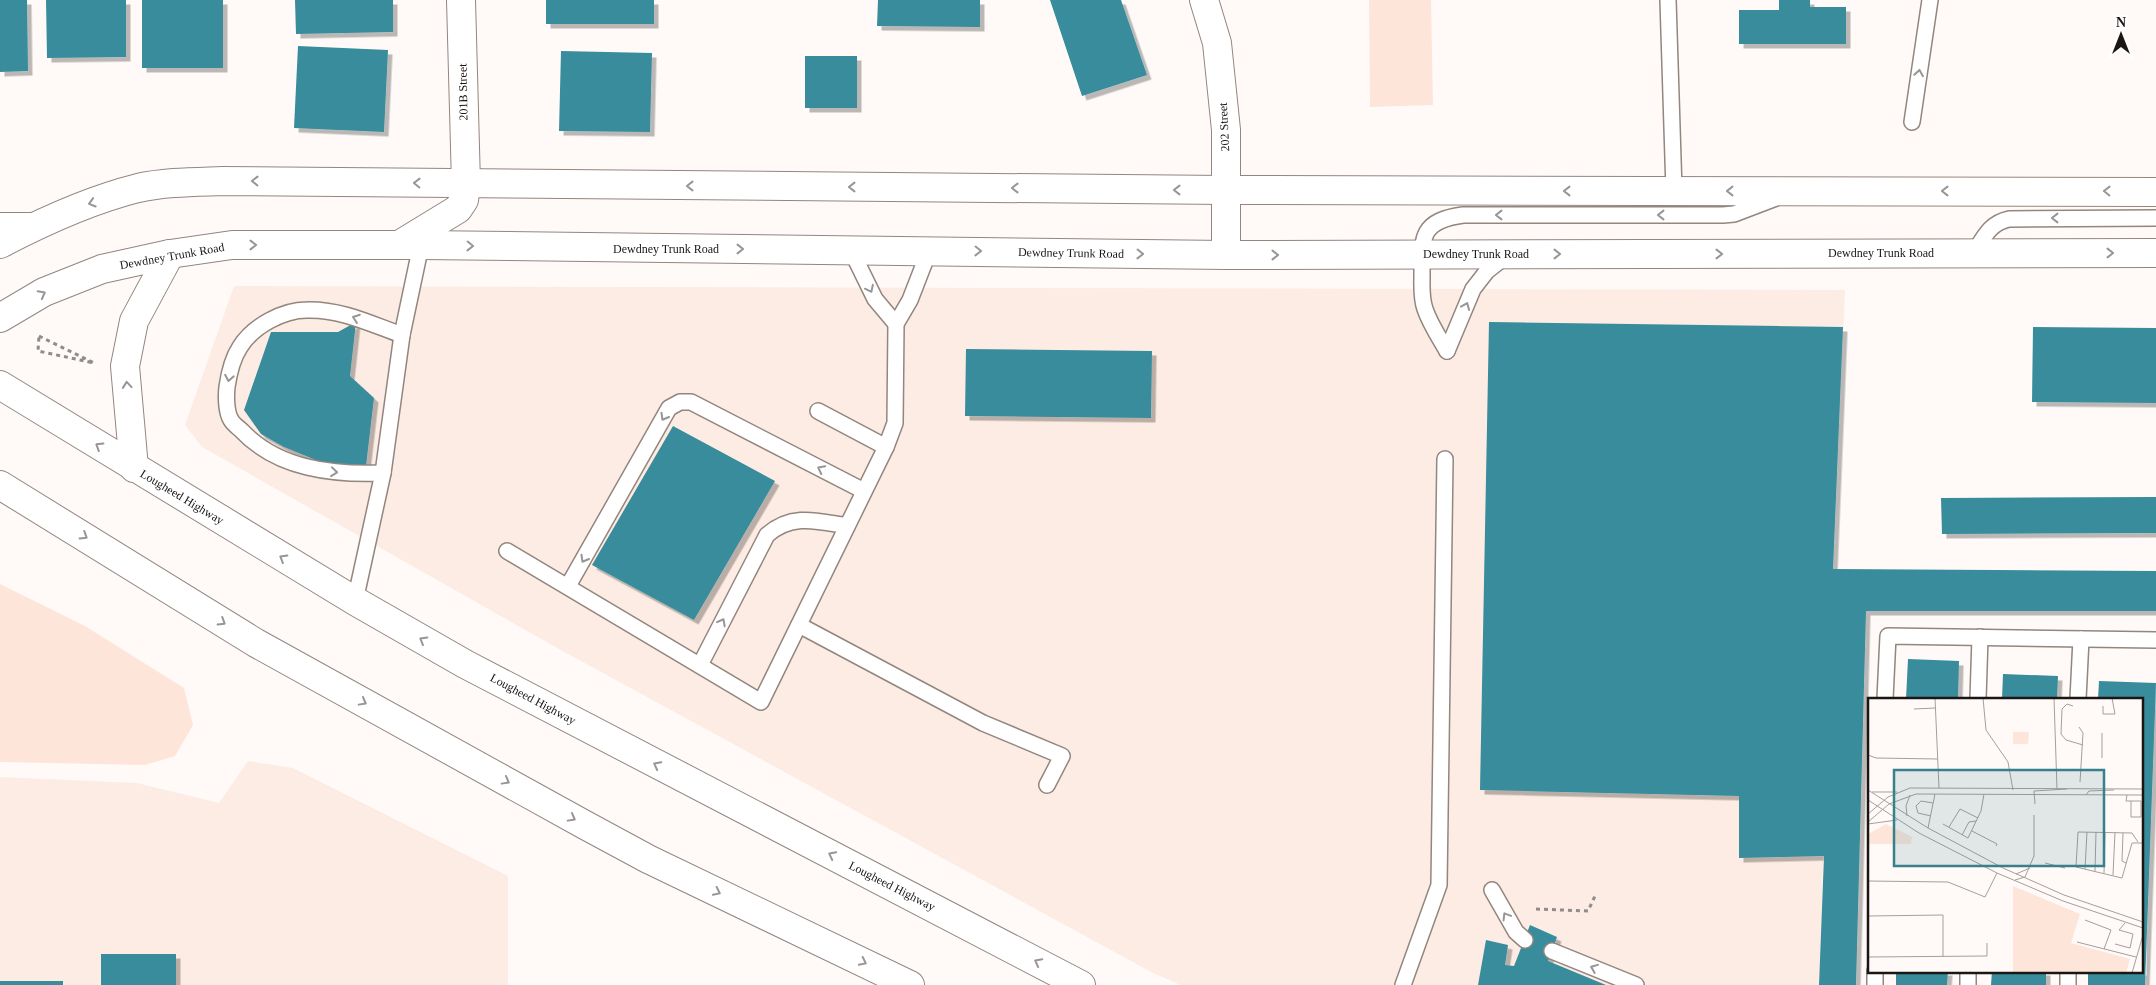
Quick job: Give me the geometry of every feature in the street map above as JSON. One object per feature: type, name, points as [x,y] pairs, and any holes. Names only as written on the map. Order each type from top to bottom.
[{"type":"main road","name":"201B Street","points":[[410,245],[458,209],[464,200],[466,184],[461,0]]},
{"type":"main road","name":"202 Street","points":[[1204,0],[1218,53],[1226,130],[1226,255]]},
{"type":"main road","points":[[0,244],[31,227],[77,207],[138,188],[222,181],[1226,190],[2156,192]]},
{"type":"main road","points":[[0,227],[31,227]]},
{"type":"main road","name":"Dewdney Trunk Road","points":[[0,318],[44,292],[102,269],[170,254],[232,245],[410,245],[1226,255],[2156,253]]},
{"type":"main road","points":[[134,468],[125,366],[134,321],[170,254]]},
{"type":"main road","name":"Lougheed Highway","points":[[0,385],[355,601],[474,668],[1081,985]]},
{"type":"main road","points":[[0,485],[256,643],[585,825],[648,859],[910,985]]},
{"type":"main road","points":[[0,508],[43,510]]},
{"type":"lane","points":[[1668,0],[1674,191]]},
{"type":"lane","points":[[1912,122],[1930,0]]},
{"type":"lane","points":[[1508,254],[1487,271],[1473,289],[1447,351],[1424,307],[1423,237],[1431,226],[1441,220],[1453,217],[1724,215],[1734,214],[1793,191]]},
{"type":"lane","points":[[1974,253],[1988,231],[1999,221],[2009,218],[2156,218]]},
{"type":"lane","points":[[355,601],[383,473],[402,335],[410,245]]},
{"type":"lane","points":[[851,250],[874,299],[896,324]]},
{"type":"lane","points":[[507,551],[761,702],[886,448],[895,423],[896,324],[910,300],[929,251]]},
{"type":"lane","points":[[383,473],[335,473],[307,468],[280,458],[252,442],[231,420],[226,396],[230,371],[240,347],[257,329],[280,315],[306,310],[339,312],[402,335]]},
{"type":"lane","points":[[568,586],[669,408],[680,402],[691,402],[864,492]]},
{"type":"lane","points":[[818,411],[886,448]]},
{"type":"lane","points":[[1403,985],[1439,884],[1445,459]]},
{"type":"lane","points":[[700,665],[767,536],[787,522],[808,519],[847,526]]},
{"type":"lane","points":[[799,625],[983,723],[1062,756],[1047,784]]},
{"type":"lane","points":[[1886,698],[1888,636],[2156,640]]},
{"type":"lane","points":[[1978,698],[1980,637]]},
{"type":"lane","points":[[2078,698],[2081,639]]},
{"type":"lane","points":[[1492,890],[1516,932],[1524,940]]},
{"type":"lane","points":[[1552,951],[1636,985]]},
{"type":"lane","points":[[1875,972],[1875,985]]},
{"type":"lane","points":[[1968,972],[1968,985]]},
{"type":"lane","points":[[2068,972],[2068,985]]},
{"type":"path","points":[[39,336],[86,359],[94,363],[38,351],[39,336]]},
{"type":"path","points":[[1530,909],[1588,911],[1594,896]]},
{"type":"shaded area","points":[[1369,0],[1431,0],[1433,105],[1370,107]]},
{"type":"shaded area","points":[[234,286],[1845,290],[1833,569],[1819,985],[1181,985],[1153,973],[559,649],[202,447],[185,425]]},
{"type":"shaded area","points":[[0,584],[85,626],[184,688],[193,725],[175,756],[145,765],[0,762]]},
{"type":"shaded area","points":[[248,761],[293,768],[508,876],[508,985],[0,985],[0,777],[137,783],[219,803]]},
{"type":"building","points":[[0,0],[27,0],[28,71],[0,72]]},
{"type":"building","points":[[46,0],[126,0],[126,57],[47,58]]},
{"type":"building","points":[[142,0],[223,0],[223,68],[142,68]]},
{"type":"building","points":[[295,0],[393,0],[393,32],[296,34]]},
{"type":"building","points":[[546,0],[654,0],[654,24],[546,24]]},
{"type":"building","points":[[878,0],[980,0],[980,27],[877,26]]},
{"type":"building","points":[[1050,0],[1121,0],[1147,75],[1082,96]]},
{"type":"building","points":[[1779,0],[1810,0],[1810,7],[1846,7],[1846,44],[1739,44],[1739,10],[1779,10]]},
{"type":"building","points":[[298,46],[388,50],[384,132],[294,128]]},
{"type":"building","points":[[561,51],[652,53],[650,132],[559,131]]},
{"type":"building","points":[[805,56],[857,56],[857,108],[805,108]]},
{"type":"building","points":[[356,322],[350,376],[374,398],[366,466],[328,465],[284,447],[261,434],[244,410],[271,332],[338,332]]},
{"type":"building","points":[[1489,322],[1843,327],[1833,569],[2156,571],[2156,611],[1866,611],[1856,985],[1819,985],[1824,856],[1739,858],[1739,796],[1480,790]]},
{"type":"building","points":[[2033,327],[2156,328],[2156,403],[2032,402]]},
{"type":"building","points":[[966,349],[1152,351],[1151,418],[965,416]]},
{"type":"building","points":[[673,426],[775,481],[694,620],[592,565]]},
{"type":"building","points":[[2156,497],[2156,533],[1942,534],[1941,498]]},
{"type":"building","points":[[1908,659],[1959,661],[1958,698],[1906,698]]},
{"type":"building","points":[[2003,674],[2058,676],[2057,698],[2002,698]]},
{"type":"building","points":[[2099,681],[2156,683],[2145,985],[2088,985],[2088,972],[2144,972],[2144,698],[2098,698]]},
{"type":"building","points":[[1530,925],[1557,937],[1548,961],[1606,985],[1478,985],[1486,940],[1508,945],[1505,965],[1514,966]]},
{"type":"building","points":[[101,954],[176,954],[176,985],[101,985]]},
{"type":"building","points":[[1896,972],[1948,972],[1947,985],[1896,985]]},
{"type":"building","points":[[1992,972],[2046,972],[2046,985],[1991,985]]},
{"type":"building","points":[[0,981],[63,981],[63,985],[0,985]]}]
